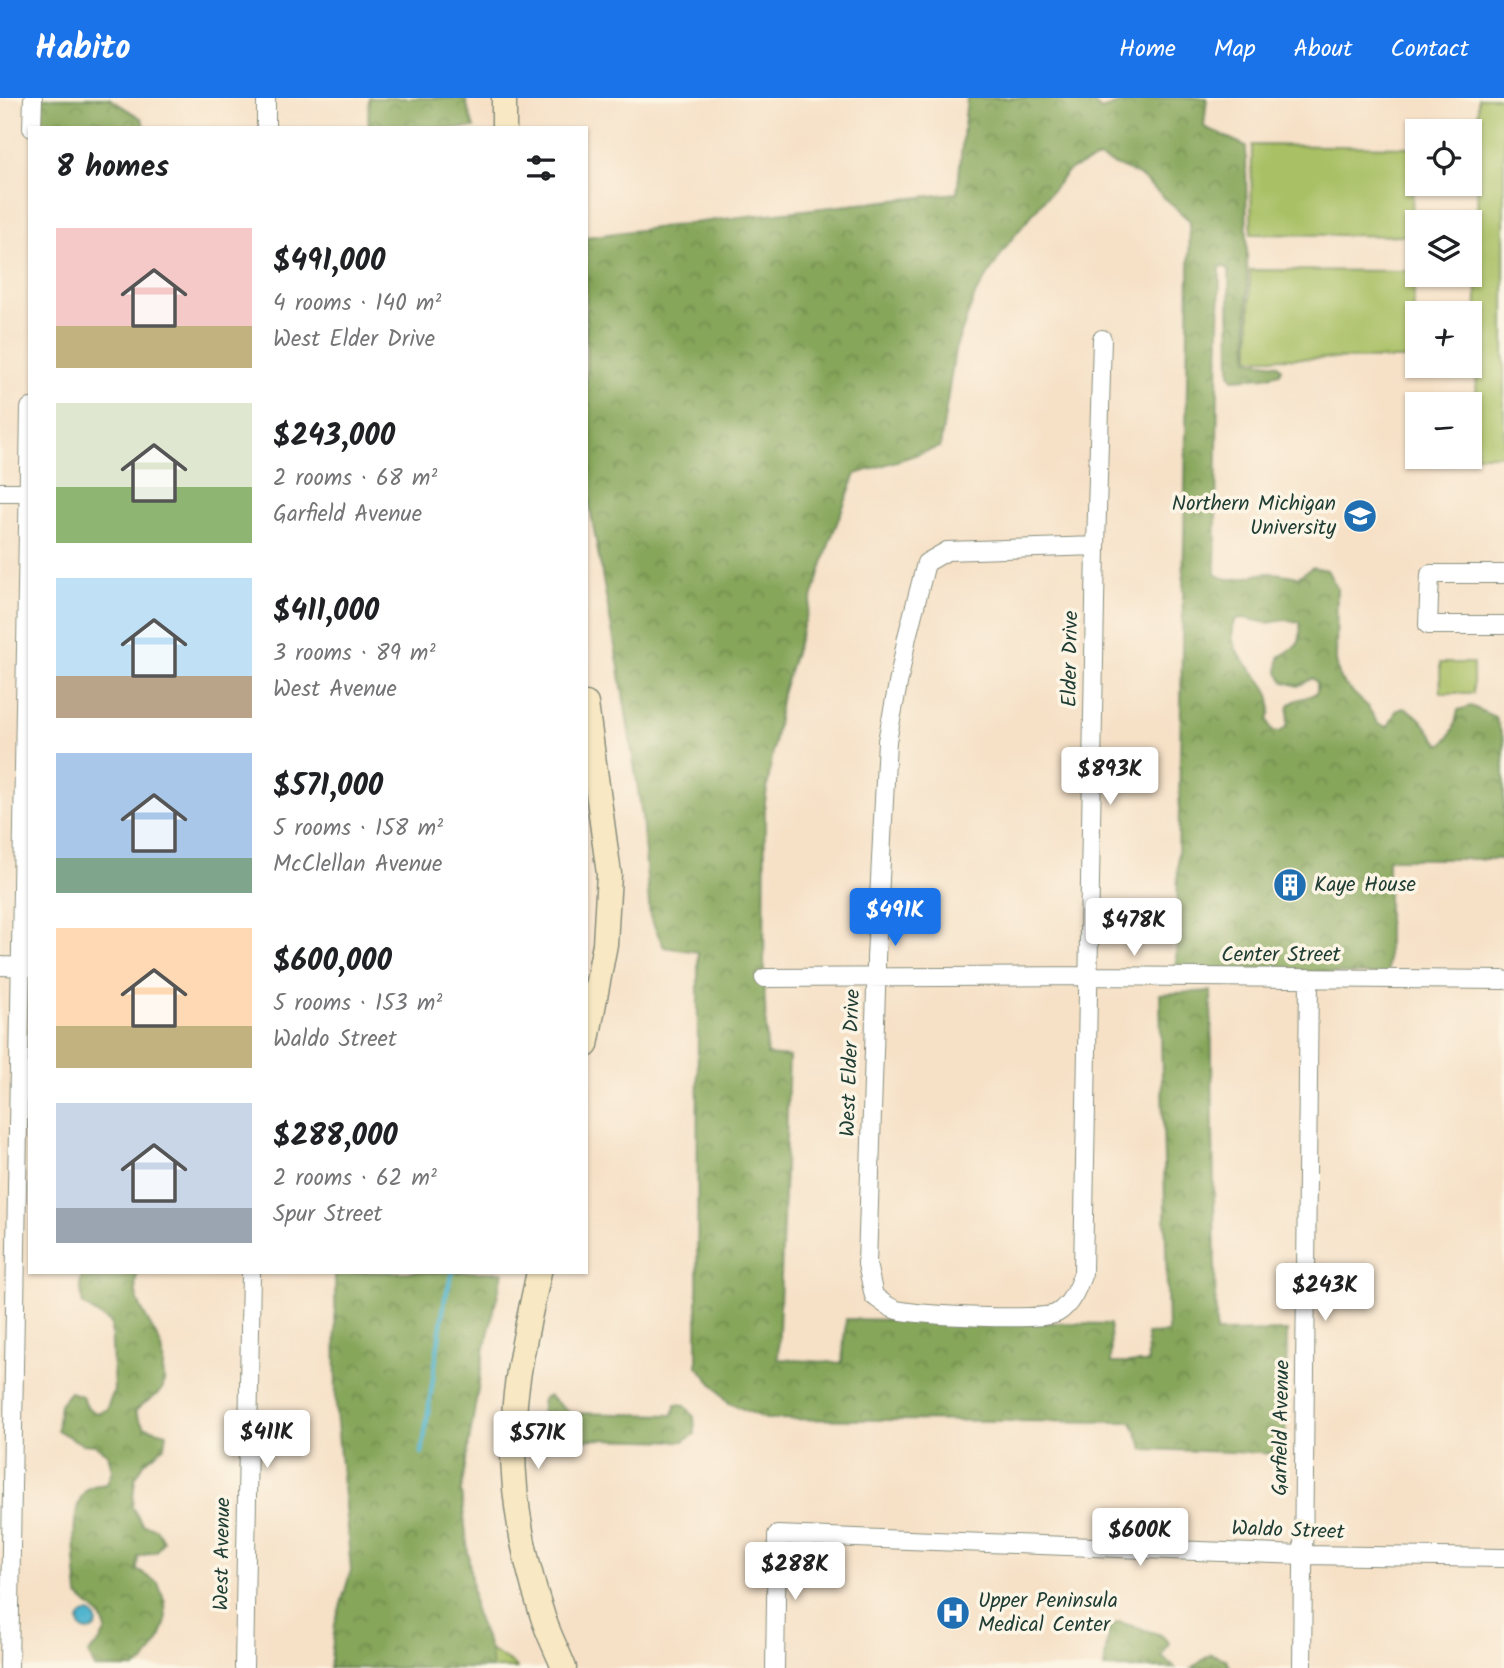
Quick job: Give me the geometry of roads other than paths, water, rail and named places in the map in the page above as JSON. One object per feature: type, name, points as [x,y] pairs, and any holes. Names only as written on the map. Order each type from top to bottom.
[{"type":"main road","points":[[504,98],[504,126]]},
{"type":"main road","points":[[588,719],[609,874],[605,944],[592,983],[588,1024]]},
{"type":"main road","points":[[539,1274],[515,1404],[515,1463],[519,1524],[527,1563],[542,1616],[564,1668]]},
{"type":"street","points":[[32,126],[33,98]]},
{"type":"street","points":[[266,126],[267,98]]},
{"type":"street","name":"Elder Drive","points":[[1083,1273],[1102,339]]},
{"type":"street","points":[[0,492],[28,492]]},
{"type":"street","name":"West Elder Drive","points":[[1083,1273],[1076,1293],[1057,1313],[1030,1317],[946,1315],[894,1310],[874,1296],[867,1264],[887,741],[907,637],[926,564],[947,551],[1096,547]]},
{"type":"street","points":[[1504,574],[1430,574],[1428,625],[1504,625]]},
{"type":"street","points":[[9,1668],[24,967],[28,587]]},
{"type":"street","points":[[0,967],[24,967]]},
{"type":"street","name":"Center Street","points":[[764,978],[1088,976],[1504,980]]},
{"type":"street","name":"Garfield Avenue","points":[[1302,1668],[1309,978]]},
{"type":"street","name":"West Avenue","points":[[244,1668],[251,1274]]},
{"type":"street","name":"Waldo Street","points":[[775,1668],[777,1535],[1303,1555],[1504,1558]]},
{"type":"water","points":[[88,1613],[94,1616],[97,1622],[94,1628],[88,1631],[82,1628],[79,1622],[82,1616]]},
{"type":"waterway","points":[[422,1453],[445,1298],[452,1274]]},
{"type":"place","name":"Northern Michigan University","points":[[1360,516]]},
{"type":"place","name":"Kaye House","points":[[1290,885]]},
{"type":"place","name":"Upper Peninsula Medical Center","points":[[953,1613]]}]
